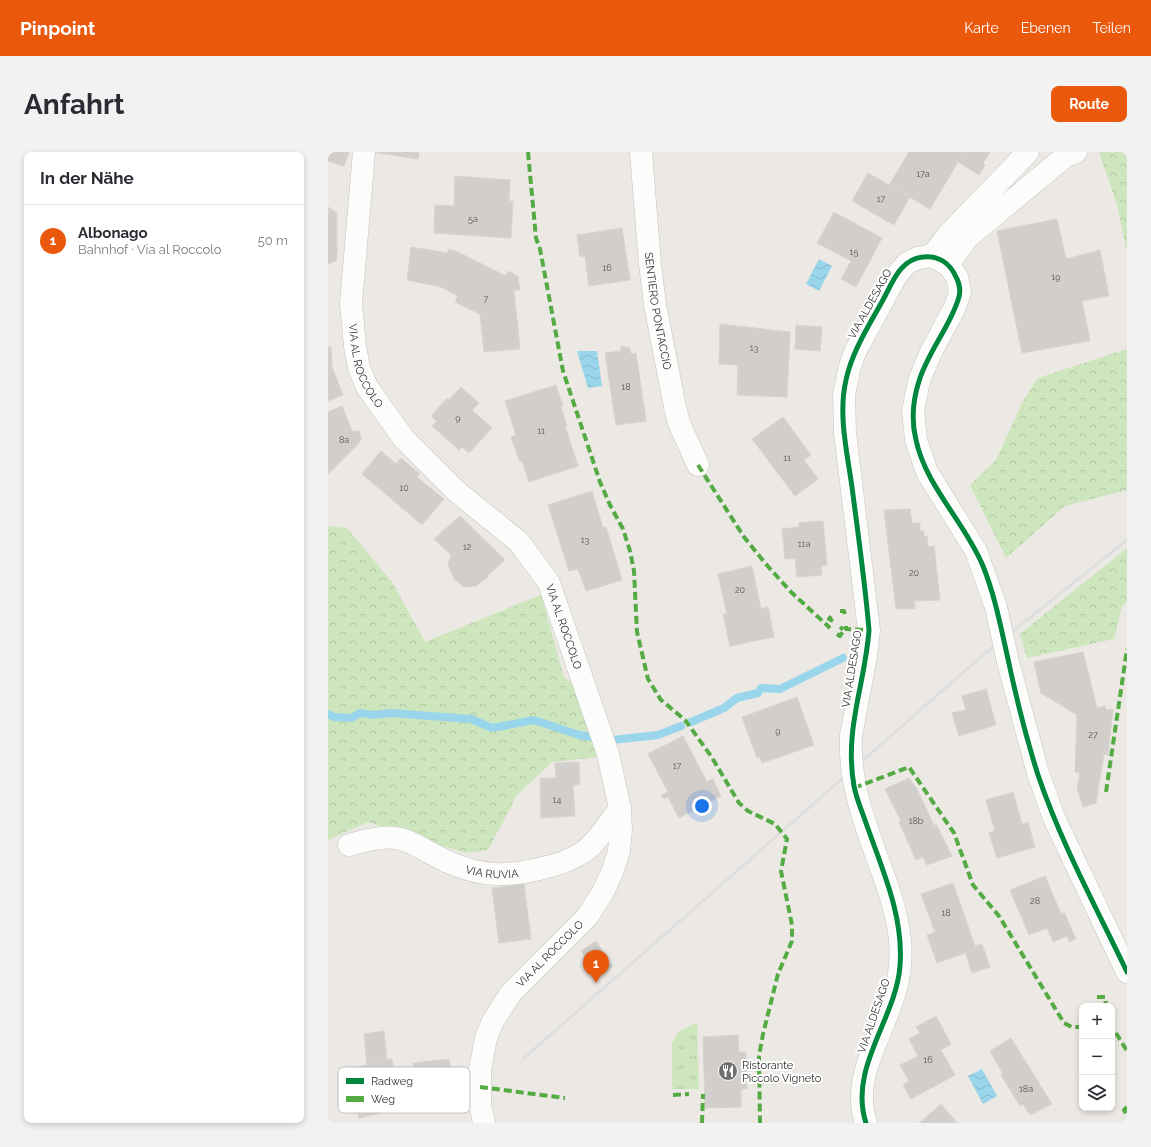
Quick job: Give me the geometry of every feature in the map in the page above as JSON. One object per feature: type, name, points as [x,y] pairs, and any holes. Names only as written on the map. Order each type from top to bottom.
[{"type":"street","name":"VIA AL ROCCOLO","points":[[364,152],[351,303],[354,346],[359,368],[367,387],[404,439],[456,491],[519,542],[549,584],[608,754],[620,809],[621,830],[619,851],[614,870],[603,892],[587,917],[511,993],[493,1020],[486,1038],[480,1070],[480,1104],[484,1123]]},
{"type":"street","name":"SENTIERO PONTACCIO","points":[[641,152],[650,264],[655,305],[679,422],[698,465]]},
{"type":"street","points":[[940,260],[947,236],[1028,152]]},
{"type":"street","points":[[940,260],[1066,156],[1076,152]]},
{"type":"street","name":"VIA ALDESAGO","points":[[866,1123],[861,1104],[865,1075],[893,997],[900,966],[900,931],[890,894],[854,788],[850,758],[851,736],[866,656],[869,630],[843,410],[846,381],[855,352],[896,276],[907,263],[913,259],[940,260]]},
{"type":"street","points":[[940,260],[957,277],[960,292],[956,304],[931,352],[919,381],[913,411],[913,426],[916,440],[927,472],[976,551],[996,607],[1008,662],[1038,773],[1054,818],[1127,972]]},
{"type":"street","name":"VIA RUVIA","points":[[349,845],[373,838],[397,837],[408,840],[449,862],[469,870],[488,874],[520,874],[562,864],[582,852],[591,845],[620,809]]},
{"type":"green space","points":[[1099,152],[1127,152],[1127,252],[1117,205]]},
{"type":"green space","points":[[1127,349],[1127,490],[1065,506],[1006,558],[970,485],[996,460],[1022,403],[1038,378]]},
{"type":"green space","points":[[328,526],[347,528],[392,582],[425,642],[541,595],[564,677],[575,686],[599,757],[552,762],[517,795],[488,850],[465,853],[368,822],[328,840]]},
{"type":"green space","points":[[1127,548],[1127,602],[1122,606],[1114,639],[1027,658],[1020,634]]},
{"type":"green space","points":[[697,1022],[699,1089],[672,1089],[672,1043],[678,1032]]},
{"type":"water","points":[[819,259],[832,266],[819,291],[806,284]]},
{"type":"water","points":[[577,351],[597,351],[602,386],[588,388]]},
{"type":"water","points":[[982,1069],[997,1096],[983,1104],[968,1076]]},
{"type":"building","points":[[328,152],[349,152],[344,166],[328,161]]},
{"type":"building","points":[[372,152],[419,152],[418,159]]},
{"type":"building","points":[[909,152],[964,152],[930,209],[889,185]]},
{"type":"building","points":[[964,152],[990,152],[983,163],[985,165],[979,175],[958,162]]},
{"type":"building","points":[[868,173],[910,197],[894,225],[852,201]]},
{"type":"building","points":[[455,176],[510,180],[509,201],[513,201],[511,238],[434,233],[435,205],[454,206]]},
{"type":"building","points":[[328,207],[337,213],[337,260],[328,264]]},
{"type":"building","points":[[834,212],[882,238],[856,287],[841,279],[851,261],[817,243]]},
{"type":"building","points":[[1057,219],[1066,259],[1100,250],[1109,296],[1082,301],[1090,341],[1022,353],[997,231]]},
{"type":"building","points":[[622,228],[630,280],[589,286],[585,256],[580,257],[577,235]]},
{"type":"building","points":[[411,247],[448,253],[448,249],[458,252],[506,276],[509,271],[518,277],[520,290],[514,290],[520,349],[484,352],[480,314],[455,302],[458,296],[441,287],[407,280]]},
{"type":"building","points":[[720,324],[790,332],[787,397],[737,395],[738,365],[719,364]]},
{"type":"building","points":[[796,325],[822,327],[820,351],[795,349]]},
{"type":"building","points":[[621,346],[630,348],[631,354],[636,353],[646,421],[616,425],[605,353],[621,351]]},
{"type":"building","points":[[328,347],[331,347],[332,367],[343,395],[328,401]]},
{"type":"building","points":[[556,385],[563,406],[561,407],[567,426],[565,426],[578,466],[529,482],[522,461],[520,462],[511,437],[516,435],[505,401]]},
{"type":"building","points":[[461,387],[479,403],[472,410],[492,428],[469,453],[462,447],[459,450],[432,426],[437,421],[431,416],[447,398],[449,400]]},
{"type":"building","points":[[342,406],[352,431],[359,431],[361,439],[358,444],[328,474],[328,412]]},
{"type":"building","points":[[783,417],[811,455],[804,460],[818,479],[795,496],[752,439]]},
{"type":"building","points":[[381,451],[396,464],[401,458],[420,474],[417,477],[444,499],[422,525],[362,474]]},
{"type":"building","points":[[592,491],[603,528],[606,527],[622,580],[586,591],[578,569],[569,571],[548,505]]},
{"type":"building","points":[[910,509],[912,523],[920,523],[920,531],[924,531],[924,537],[927,536],[928,547],[934,546],[940,600],[914,601],[915,609],[896,609],[884,510]]},
{"type":"building","points":[[460,516],[505,560],[487,576],[488,577],[476,586],[464,587],[454,579],[448,565],[451,555],[434,539]]},
{"type":"building","points":[[823,521],[827,565],[821,566],[822,575],[797,577],[795,558],[785,559],[782,529],[799,527],[799,523]]},
{"type":"building","points":[[752,566],[761,609],[768,607],[774,637],[730,646],[723,614],[727,614],[718,574]]},
{"type":"building","points":[[1083,652],[1097,708],[1105,706],[1106,710],[1113,709],[1108,755],[1104,754],[1096,803],[1083,807],[1077,788],[1080,773],[1075,772],[1077,715],[1041,693],[1034,662]]},
{"type":"building","points":[[986,689],[996,725],[959,736],[952,713],[966,710],[962,696]]},
{"type":"building","points":[[797,697],[814,745],[762,763],[760,757],[757,758],[742,717]]},
{"type":"building","points":[[683,736],[707,782],[713,779],[721,796],[679,818],[668,797],[664,799],[661,795],[668,792],[648,754]]},
{"type":"building","points":[[579,762],[580,784],[573,785],[575,816],[541,818],[540,778],[556,778],[555,763]]},
{"type":"building","points":[[909,778],[917,789],[934,826],[936,824],[952,856],[927,865],[923,857],[916,860],[899,822],[901,821],[885,789]]},
{"type":"building","points":[[1013,792],[1022,824],[1028,822],[1035,847],[997,858],[989,833],[995,831],[986,800]]},
{"type":"building","points":[[1045,876],[1061,914],[1064,912],[1076,939],[1069,942],[1067,936],[1053,942],[1047,928],[1029,935],[1010,890]]},
{"type":"building","points":[[953,883],[976,949],[937,963],[927,935],[935,932],[921,894]]},
{"type":"building","points":[[524,884],[531,939],[499,943],[492,888]]},
{"type":"building","points":[[596,941],[606,956],[591,966],[581,951]]},
{"type":"building","points":[[982,944],[990,967],[972,973],[965,952],[976,949],[975,946]]},
{"type":"building","points":[[610,963],[613,966],[606,972],[603,968]]},
{"type":"building","points":[[936,1016],[951,1044],[941,1050],[955,1075],[911,1099],[903,1085],[909,1081],[900,1065],[918,1056],[909,1039],[920,1033],[916,1027]]},
{"type":"building","points":[[384,1031],[387,1060],[367,1065],[364,1034]]},
{"type":"building","points":[[738,1035],[739,1052],[746,1052],[747,1089],[741,1089],[741,1107],[705,1108],[703,1037]]},
{"type":"building","points":[[1011,1038],[1052,1104],[1030,1115],[1023,1104],[1020,1106],[1001,1075],[1003,1074],[990,1051]]},
{"type":"building","points":[[392,1059],[394,1067],[357,1067]]},
{"type":"building","points":[[449,1059],[450,1067],[413,1067],[413,1063]]},
{"type":"building","points":[[941,1104],[957,1123],[919,1123]]},
{"type":"building","points":[[358,1113],[381,1113],[359,1118]]},
{"type":"waterway","points":[[691,722],[724,708],[737,698],[758,693],[761,688],[780,689],[843,658]]},
{"type":"waterway","points":[[328,714],[334,717],[351,718],[360,713],[374,715],[391,713],[471,719],[492,728],[534,720],[579,735],[612,740],[658,735],[681,726]]},
{"type":"railway","points":[[524,1058],[983,655],[1127,540]]},
{"type":"marked path","points":[[528,152],[536,238],[540,249],[563,371],[600,482],[623,529],[630,551],[634,571],[637,632],[648,679],[661,700],[685,720],[711,756],[739,803],[748,811],[775,824],[787,839],[781,871],[792,925],[792,941],[778,974],[759,1056],[760,1123]]},
{"type":"marked path","points":[[698,465],[744,537],[765,563],[791,592],[830,628]]},
{"type":"marked path","points":[[840,611],[844,611],[845,614]]},
{"type":"marked path","points":[[833,614],[829,619],[833,621]]},
{"type":"marked path","points":[[846,626],[846,629],[869,630]]},
{"type":"marked path","points":[[837,634],[840,636],[844,630],[840,627]]},
{"type":"marked path","points":[[1106,792],[1127,649]]},
{"type":"marked path","points":[[854,788],[909,767],[954,833],[973,885],[999,916],[1064,1023],[1072,1027],[1079,1027]]},
{"type":"marked path","points":[[1097,997],[1105,997],[1106,1003]]},
{"type":"marked path","points":[[1116,1033],[1127,1051]]},
{"type":"marked path","points":[[480,1087],[565,1098]]},
{"type":"marked path","points":[[673,1095],[689,1094]]},
{"type":"marked path","points":[[702,1123],[703,1094]]},
{"type":"marked path","points":[[1127,1107],[1124,1110],[1127,1115]]},
{"type":"cycle path","points":[[866,1123],[862,1103],[863,1083],[868,1063],[897,986],[900,966],[900,947],[899,929],[885,875],[854,786],[852,765],[853,726],[864,670],[869,630],[866,594],[844,433],[843,406],[846,380],[849,369],[862,338],[903,266],[915,259],[934,257],[943,261],[953,272],[960,288],[959,297],[954,310],[923,370],[917,388],[913,410],[914,433],[921,457],[937,489],[966,534],[983,566],[994,600],[1029,746],[1038,775],[1068,850],[1127,972]]},
{"type":"place","name":"Albonago","points":[[596,983]]},
{"type":"place","name":"Ristorante Piccolo Vigneto","points":[[728,1071]]}]
